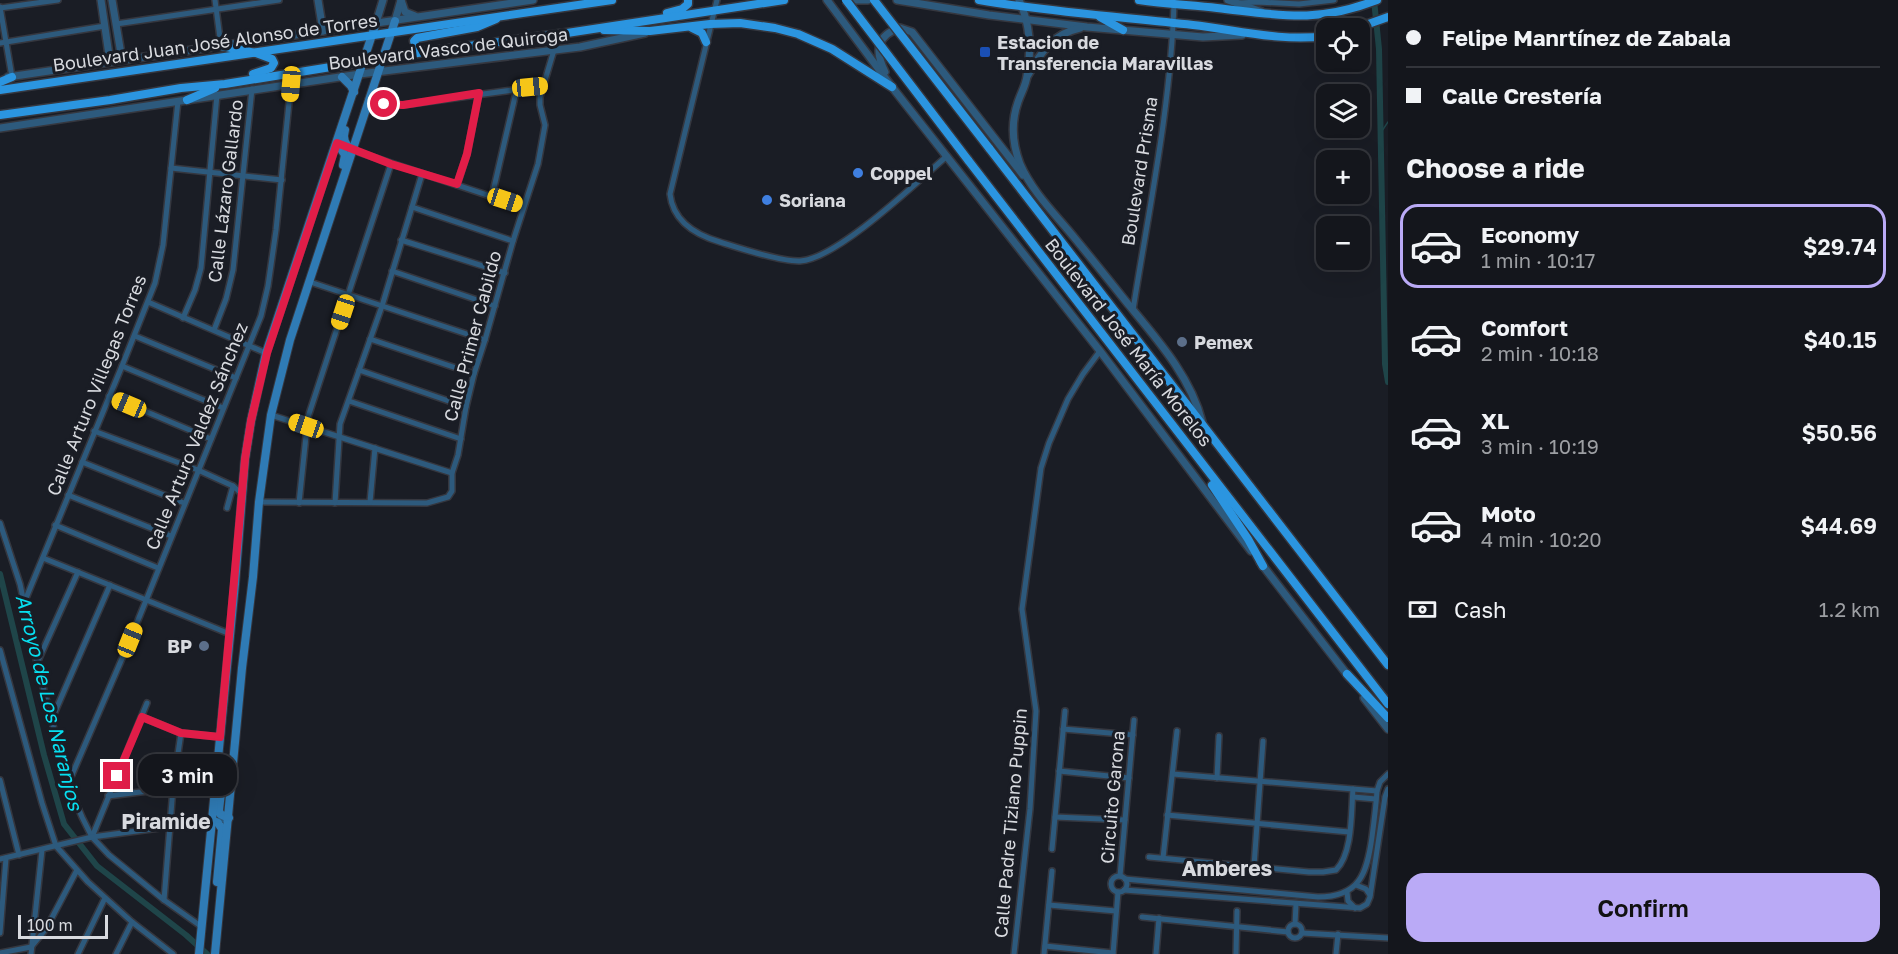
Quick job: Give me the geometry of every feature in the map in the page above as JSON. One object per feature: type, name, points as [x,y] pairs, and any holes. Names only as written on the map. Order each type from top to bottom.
[{"type":"main road","points":[[564,0],[579,6]]},
{"type":"main road","name":"Boulevard Juan José Alonso de Torres","points":[[0,90],[612,0]]},
{"type":"main road","points":[[0,115],[595,29],[678,10],[686,6],[688,0]]},
{"type":"main road","points":[[614,25],[784,0]]},
{"type":"main road","name":"Boulevard José María Morelos","points":[[847,0],[1388,704]]},
{"type":"main road","name":"Boulevard José María Morelos","points":[[874,0],[1388,665]]},
{"type":"main road","points":[[979,0],[1260,34],[1301,38],[1316,37]]},
{"type":"main road","points":[[1139,0],[1302,17],[1324,15],[1377,0]]},
{"type":"main road","points":[[1095,14],[1123,30]]},
{"type":"main road","points":[[424,52],[416,47],[414,41],[417,38],[477,27],[490,23],[499,16]]},
{"type":"main road","points":[[1370,24],[1385,19]]},
{"type":"main road","points":[[216,952],[259,502],[271,415],[290,340],[376,72],[395,21]]},
{"type":"main road","points":[[199,953],[242,494],[251,421],[267,353],[376,23]]},
{"type":"main road","points":[[595,29],[620,32],[710,24],[754,24],[798,34],[832,49],[892,87]]},
{"type":"main road","points":[[685,27],[700,31],[706,42]]},
{"type":"main road","points":[[183,100],[271,68],[274,63],[268,56],[221,46]]},
{"type":"main road","points":[[0,80],[12,77]]},
{"type":"main road","points":[[342,77],[349,83],[353,94],[352,109],[343,135],[345,143],[352,150]]},
{"type":"main road","points":[[332,213],[332,204],[345,159],[344,152],[337,143]]},
{"type":"main road","points":[[1190,449],[1263,566]]},
{"type":"main road","points":[[1347,674],[1388,718]]},
{"type":"main road","points":[[218,762],[223,770],[219,810],[220,814],[229,818]]},
{"type":"main road","points":[[211,820],[220,825],[222,829],[217,880],[221,888]]},
{"type":"street","points":[[58,0],[0,8],[3,42],[12,77],[533,0]]},
{"type":"street","points":[[101,0],[110,62]]},
{"type":"street","points":[[112,0],[122,60]]},
{"type":"street","points":[[215,0],[221,46]]},
{"type":"street","points":[[116,24],[279,0]]},
{"type":"street","points":[[318,0],[322,31]]},
{"type":"street","points":[[376,23],[383,0]]},
{"type":"street","points":[[395,21],[401,0]]},
{"type":"street","points":[[401,0],[407,14],[426,16]]},
{"type":"street","points":[[717,0],[670,194],[679,219],[696,232],[785,260],[811,260],[832,249],[868,223],[947,156]]},
{"type":"street","points":[[827,0],[892,87],[1100,351],[1388,729]]},
{"type":"street","points":[[847,0],[868,0]]},
{"type":"street","points":[[897,0],[1087,27],[1203,37],[1260,34]]},
{"type":"street","points":[[1228,0],[1257,9],[1267,15]]},
{"type":"street","points":[[1240,3],[1299,4],[1334,0]]},
{"type":"street","name":"Boulevard Prisma","points":[[1133,310],[1159,153],[1173,34],[1174,2]]},
{"type":"street","points":[[1021,4],[1026,20],[1029,47],[1027,77]]},
{"type":"street","points":[[3,42],[105,26]]},
{"type":"street","points":[[1032,187],[1016,153],[1014,113],[1027,77],[1049,43],[1065,33],[1087,27]]},
{"type":"street","points":[[892,87],[880,62],[879,46],[882,39],[893,30],[900,28],[907,30],[916,38],[1032,187],[1133,310],[1189,386],[1203,425]]},
{"type":"street","name":"Boulevard Vasco de Quiroga","points":[[0,128],[252,89],[554,50],[604,42],[650,31]]},
{"type":"street","points":[[368,100],[403,105],[542,86],[549,71],[554,50]]},
{"type":"street","name":"Calle Arturo Valdez Sánchez","points":[[68,784],[146,600],[261,316],[268,286],[282,180],[291,84]]},
{"type":"street","name":"Calle Primer Cabildo","points":[[370,502],[436,502],[448,497],[452,491],[452,473],[459,455],[466,407],[474,374],[486,340],[523,207],[538,164],[545,125],[540,105],[542,86]]},
{"type":"street","points":[[492,196],[517,88]]},
{"type":"street","name":"Calle Lázaro Gallardo","points":[[213,330],[226,299],[233,270],[252,89]]},
{"type":"street","points":[[457,184],[479,93]]},
{"type":"street","points":[[183,318],[195,290],[201,268],[218,95]]},
{"type":"street","name":"Calle Arturo Villegas Torres","points":[[24,603],[155,283],[163,245],[171,168],[183,100]]},
{"type":"street","points":[[337,143],[391,164],[523,207]]},
{"type":"street","points":[[299,503],[306,426],[391,164]]},
{"type":"street","points":[[171,168],[282,180]]},
{"type":"street","points":[[334,503],[338,436],[343,414],[382,306],[422,174]]},
{"type":"street","points":[[412,207],[513,241]]},
{"type":"street","points":[[402,240],[505,273]]},
{"type":"street","points":[[392,271],[495,306]]},
{"type":"street","points":[[310,282],[486,340]]},
{"type":"street","points":[[148,302],[267,353]]},
{"type":"street","points":[[135,336],[236,378]]},
{"type":"street","points":[[370,339],[474,374]]},
{"type":"street","name":"Calle Padre Tiziano Puppin","points":[[1014,954],[1029,819],[1036,711],[1022,609],[1041,468],[1068,399],[1100,351]]},
{"type":"street","points":[[122,366],[223,408]]},
{"type":"street","points":[[359,370],[466,407]]},
{"type":"street","points":[[109,396],[211,439]]},
{"type":"street","points":[[349,401],[461,440]]},
{"type":"street","points":[[271,415],[452,473]]},
{"type":"street","points":[[94,431],[198,470],[233,486],[242,494]]},
{"type":"street","points":[[259,502],[370,502],[375,448]]},
{"type":"street","points":[[82,462],[184,503]]},
{"type":"street","points":[[227,508],[233,486]]},
{"type":"street","points":[[68,495],[171,536]]},
{"type":"street","points":[[0,523],[24,603],[68,784],[78,809],[92,837],[131,874],[202,927]]},
{"type":"street","points":[[56,525],[158,568]]},
{"type":"street","points":[[43,558],[230,634]]},
{"type":"street","points":[[37,663],[78,572]]},
{"type":"street","points":[[51,721],[110,585]]},
{"type":"street","points":[[0,650],[56,846],[76,870],[105,898],[173,954]]},
{"type":"street","points":[[92,837],[147,703]]},
{"type":"street","points":[[1052,849],[1065,711]]},
{"type":"street","points":[[142,717],[181,733],[220,737]]},
{"type":"street","name":"Circuito Garona","points":[[1122,878],[1134,720]]},
{"type":"street","points":[[1063,729],[1133,735]]},
{"type":"street","points":[[1163,858],[1177,731]]},
{"type":"street","points":[[164,900],[172,788],[181,733]]},
{"type":"street","points":[[1217,778],[1219,736]]},
{"type":"street","points":[[1254,866],[1263,741]]},
{"type":"street","points":[[151,761],[175,770]]},
{"type":"street","points":[[1059,771],[1130,778]]},
{"type":"street","points":[[1173,774],[1377,791]]},
{"type":"street","points":[[1388,774],[1380,783],[1377,791],[1365,872],[1356,885],[1347,892],[1318,897],[1116,877],[1111,882],[1112,888],[1121,891],[1149,891],[1357,909],[1367,904],[1370,897],[1384,797],[1388,789]]},
{"type":"street","points":[[0,780],[19,855]]},
{"type":"street","points":[[108,796],[172,788]]},
{"type":"street","points":[[1149,856],[1309,872],[1330,872],[1336,870],[1344,860],[1353,789]]},
{"type":"street","points":[[1353,797],[1376,799]]},
{"type":"street","points":[[1167,816],[1349,832]]},
{"type":"street","points":[[1055,817],[1125,820]]},
{"type":"street","points":[[0,933],[3,859],[92,837],[229,818]]},
{"type":"street","points":[[31,951],[42,850]]},
{"type":"street","points":[[31,951],[46,929],[76,870]]},
{"type":"street","points":[[1044,954],[1052,871]]},
{"type":"street","points":[[1045,946],[1113,953],[1116,911],[1121,891],[1126,885],[1122,878]]},
{"type":"street","points":[[1149,881],[1149,891]]},
{"type":"street","points":[[1356,885],[1366,889],[1370,897]]},
{"type":"street","points":[[1240,899],[1241,890]]},
{"type":"street","points":[[1347,892],[1348,901],[1357,909]]},
{"type":"street","points":[[78,954],[105,898]]},
{"type":"street","points":[[1295,924],[1296,904]]},
{"type":"street","points":[[1049,905],[1116,911]]},
{"type":"street","points":[[1236,954],[1237,911]]},
{"type":"street","points":[[1142,917],[1288,932],[1294,938],[1302,933],[1388,938]]},
{"type":"street","points":[[1156,954],[1159,918]]},
{"type":"street","points":[[116,954],[132,922]]},
{"type":"street","points":[[1288,932],[1290,926],[1295,924],[1300,925],[1302,933]]},
{"type":"street","points":[[1336,954],[1338,934]]},
{"type":"street","points":[[0,953],[31,951]]},
{"type":"waterway","points":[[1374,0],[1379,49],[1385,364],[1388,382]]},
{"type":"waterway","points":[[1380,134],[1388,122]]},
{"type":"waterway","name":"Arroyo de Los Naranjos","points":[[0,574],[44,755],[64,824],[97,866],[207,954]]},
{"type":"place","name":"Estacion de Transferencia Maravillas","points":[[985,52]]},
{"type":"place","name":"Coppel","points":[[858,173]]},
{"type":"place","name":"Soriana","points":[[767,200]]},
{"type":"place","name":"Pemex","points":[[1182,342]]},
{"type":"place","name":"BP","points":[[204,646]]},
{"type":"district","name":"Piramide","points":[[166,821]]},
{"type":"district","name":"Amberes","points":[[1227,868]]},
{"type":"route","points":[[117,776],[142,717],[181,733],[220,737],[245,459],[251,421],[267,353],[337,143],[391,164],[457,184],[467,154],[479,93],[403,105],[384,104]]}]
